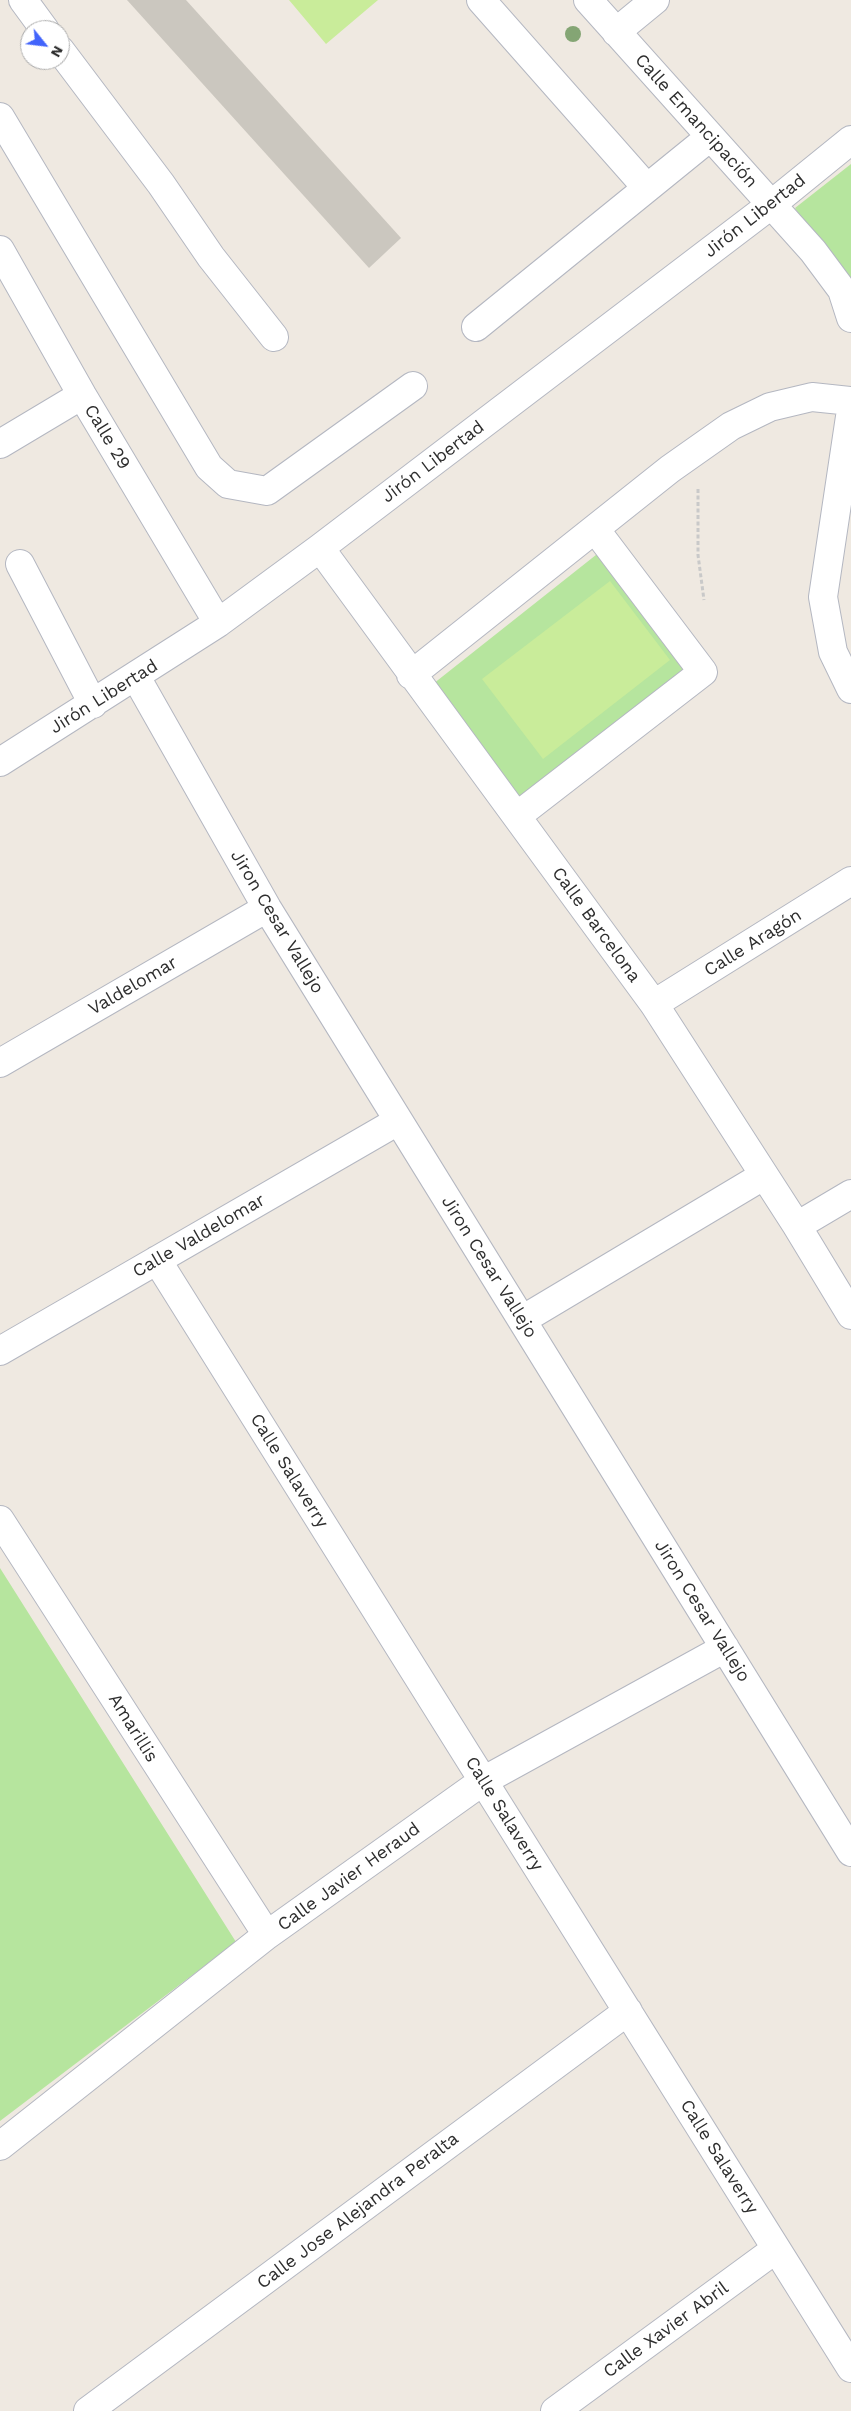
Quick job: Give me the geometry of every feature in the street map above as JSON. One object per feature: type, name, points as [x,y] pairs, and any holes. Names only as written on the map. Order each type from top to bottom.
[{"type":"street","points":[[23,0],[38,20]]},
{"type":"street","points":[[481,0],[647,188]]},
{"type":"street","name":"Calle Emancipación","points":[[588,0],[813,251],[842,290],[851,318]]},
{"type":"street","points":[[616,32],[655,0]]},
{"type":"street","points":[[70,63],[161,184],[211,257],[274,337]]},
{"type":"street","points":[[0,117],[209,467],[228,484],[267,491],[413,386]]},
{"type":"street","points":[[476,327],[710,137]]},
{"type":"street","name":"Jirón Libertad","points":[[0,762],[218,623],[320,548],[772,204],[851,140]]},
{"type":"street","name":"Calle 29","points":[[0,250],[82,395],[218,623]]},
{"type":"street","points":[[0,444],[82,395]]},
{"type":"street","points":[[411,675],[595,529],[730,426],[770,407],[812,397],[851,402]]},
{"type":"street","points":[[851,410],[823,597],[833,652],[851,689]]},
{"type":"street","points":[[517,816],[703,672],[595,529]]},
{"type":"street","name":"Calle Barcelona","points":[[320,548],[411,675],[654,1004],[763,1176],[797,1226],[851,1315]]},
{"type":"street","points":[[20,564],[93,704]]},
{"type":"street","name":"Jiron Cesar Vallejo","points":[[136,677],[267,908],[851,1852]]},
{"type":"street","name":"Calle Aragón","points":[[654,1004],[851,881]]},
{"type":"street","name":"Valdelomar","points":[[0,1063],[267,908]]},
{"type":"street","name":"Calle Valdelomar","points":[[0,1351],[398,1121]]},
{"type":"street","points":[[522,1320],[763,1176]]},
{"type":"street","points":[[797,1226],[851,1194]]},
{"type":"street","name":"Calle Salaverry","points":[[157,1260],[851,2368]]},
{"type":"street","name":"Amarillis","points":[[0,1520],[267,1935]]},
{"type":"street","name":"Calle Javier Heraud","points":[[0,2146],[267,1935],[483,1781],[725,1648]]},
{"type":"street","name":"Calle Jose Alejandra Peralta","points":[[88,2411],[628,2011]]},
{"type":"street","name":"Calle Xavier Abril","points":[[555,2411],[776,2249]]},
{"type":"path","points":[[700,448],[698,554],[704,600]]},
{"type":"green space","points":[[289,0],[378,0],[326,44]]},
{"type":"green space","points":[[851,164],[851,299],[795,208]]},
{"type":"green space","points":[[606,547],[698,671],[524,807],[433,684]]},
{"type":"green space","points":[[610,581],[670,660],[543,759],[482,679]]},
{"type":"green space","points":[[0,1568],[236,1942],[0,2121]]},
{"type":"building","points":[[127,0],[186,0],[401,238],[369,268]]}]
